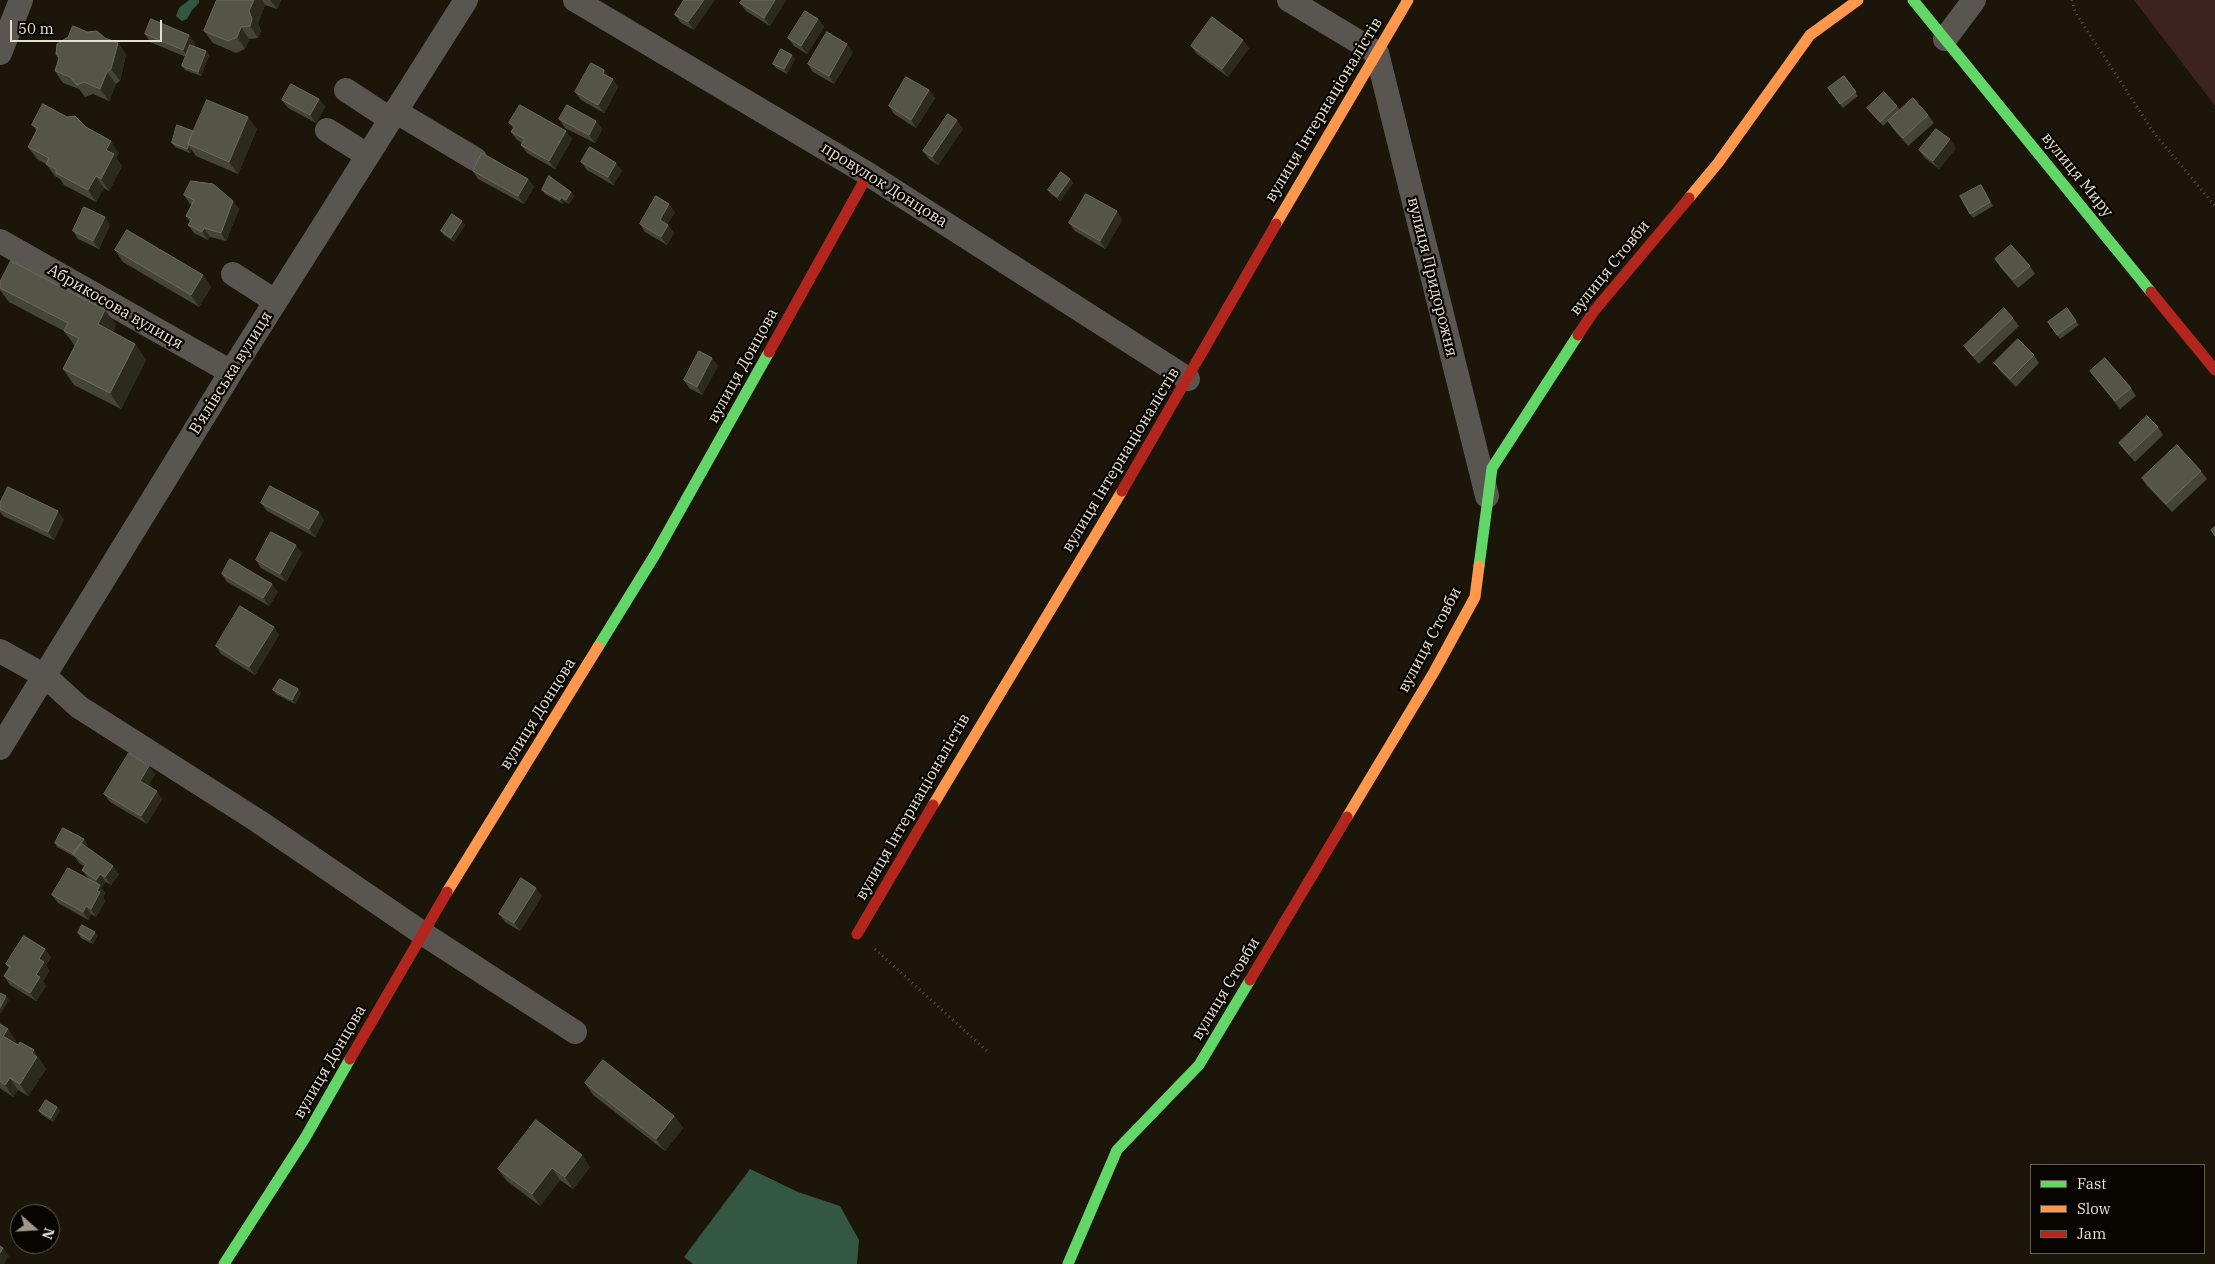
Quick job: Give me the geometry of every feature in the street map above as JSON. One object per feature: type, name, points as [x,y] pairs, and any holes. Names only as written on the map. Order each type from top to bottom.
[{"type":"street","points":[[0,53],[21,0]]},
{"type":"street","name":"В’ялівська вулиця","points":[[0,748],[275,301],[466,0]]},
{"type":"street","points":[[1289,0],[1376,53]]},
{"type":"street","name":"вулиця Інтернаціоналістів","points":[[858,934],[1006,681],[1188,379],[1299,183],[1408,0]]},
{"type":"street","name":"вулиця Стовби","points":[[1068,1264],[1117,1150],[1199,1065],[1443,656],[1475,597],[1492,468],[1594,311],[1718,163],[1810,35],[1858,0]]},
{"type":"street","name":"вулиця Миру","points":[[1913,0],[2215,370]]},
{"type":"street","points":[[1945,39],[1974,0]]},
{"type":"street","name":"провулок Донцова","points":[[577,1],[868,174],[1188,379]]},
{"type":"street","name":"вулиця Придорожня","points":[[1376,53],[1488,500]]},
{"type":"street","points":[[346,90],[475,159]]},
{"type":"street","points":[[327,130],[367,155]]},
{"type":"street","name":"вулиця Донцова","points":[[224,1264],[305,1138],[422,933],[656,553],[868,174]]},
{"type":"street","name":"Абрикосова вулиця","points":[[0,241],[231,372]]},
{"type":"street","points":[[234,274],[275,301]]},
{"type":"street","points":[[0,652],[45,676],[79,707],[258,821],[422,933],[575,1032]]},
{"type":"path","points":[[2072,0],[2075,12],[2154,133],[2215,206]]},
{"type":"path","points":[[858,934],[988,1052]]},
{"type":"shaded area","points":[[189,0],[199,0],[199,3],[187,19],[182,21],[176,16],[179,8]]},
{"type":"shaded area","points":[[2134,0],[2215,0],[2215,106]]},
{"type":"shaded area","points":[[750,1169],[798,1192],[840,1206],[859,1240],[857,1264],[693,1264],[684,1257]]},
{"type":"building","points":[[217,0],[254,0],[249,11],[252,19],[250,26],[241,27],[237,37],[228,41],[204,31]]},
{"type":"building","points":[[684,0],[704,0],[688,22],[675,15]]},
{"type":"building","points":[[742,0],[775,0],[764,18],[740,3]]},
{"type":"building","points":[[805,11],[818,19],[801,46],[788,38]]},
{"type":"building","points":[[1212,17],[1243,40],[1222,69],[1191,46]]},
{"type":"building","points":[[151,19],[189,35],[183,50],[145,34]]},
{"type":"building","points":[[73,26],[87,32],[97,31],[105,38],[118,43],[111,69],[107,72],[100,89],[84,82],[77,85],[70,77],[55,71],[59,58],[56,54],[57,44],[68,37]]},
{"type":"building","points":[[827,32],[847,44],[829,76],[808,64]]},
{"type":"building","points":[[190,45],[206,51],[198,72],[182,66]]},
{"type":"building","points":[[781,49],[792,55],[784,69],[773,64]]},
{"type":"building","points":[[591,63],[604,70],[603,74],[613,79],[598,105],[575,92]]},
{"type":"building","points":[[1844,76],[1856,92],[1840,104],[1828,88]]},
{"type":"building","points":[[906,77],[929,90],[911,120],[889,106]]},
{"type":"building","points":[[291,84],[319,99],[310,115],[282,100]]},
{"type":"building","points":[[1884,92],[1897,106],[1880,122],[1867,108]]},
{"type":"building","points":[[1913,98],[1928,115],[1903,138],[1888,121]]},
{"type":"building","points":[[207,100],[248,117],[229,162],[188,144]]},
{"type":"building","points":[[43,104],[67,117],[75,116],[86,127],[111,141],[106,150],[114,154],[101,179],[96,176],[88,190],[56,173],[56,169],[46,164],[49,158],[28,147],[38,128],[32,125]]},
{"type":"building","points":[[520,105],[566,131],[549,161],[521,145],[525,139],[511,132],[515,126],[509,123]]},
{"type":"building","points":[[567,105],[596,121],[589,135],[559,119]]},
{"type":"building","points":[[948,114],[957,120],[932,157],[923,151]]},
{"type":"building","points":[[177,125],[193,131],[187,149],[172,143]]},
{"type":"building","points":[[1936,129],[1950,139],[1933,161],[1919,150]]},
{"type":"building","points":[[590,147],[616,163],[608,177],[581,162]]},
{"type":"building","points":[[482,153],[528,179],[518,196],[473,171]]},
{"type":"building","points":[[1061,172],[1070,179],[1057,197],[1048,190]]},
{"type":"building","points":[[549,176],[571,192],[566,200],[561,197],[560,200],[542,190]]},
{"type":"building","points":[[191,181],[213,184],[233,201],[221,233],[204,228],[202,232],[188,225],[192,219],[186,216],[194,200],[184,195]]},
{"type":"building","points":[[1981,185],[1990,202],[1970,214],[1960,196]]},
{"type":"building","points":[[1086,194],[1117,211],[1100,241],[1069,223]]},
{"type":"building","points":[[656,196],[669,204],[660,220],[668,225],[661,237],[640,224]]},
{"type":"building","points":[[84,207],[105,217],[93,241],[73,231]]},
{"type":"building","points":[[452,214],[462,221],[451,238],[441,231]]},
{"type":"building","points":[[127,230],[203,275],[191,295],[115,250]]},
{"type":"building","points":[[2011,245],[2030,266],[2013,280],[1995,259]]},
{"type":"building","points":[[11,261],[105,310],[98,324],[135,344],[110,393],[63,369],[79,338],[64,331],[68,323],[0,288],[0,282]]},
{"type":"building","points":[[2004,308],[2013,318],[1973,356],[1964,346]]},
{"type":"building","points":[[2067,308],[2076,321],[2057,335],[2048,322]]},
{"type":"building","points":[[2018,339],[2034,355],[2010,379],[1994,363]]},
{"type":"building","points":[[699,351],[712,358],[697,387],[684,380]]},
{"type":"building","points":[[2105,358],[2131,388],[2115,401],[2090,371]]},
{"type":"building","points":[[2147,416],[2158,427],[2129,454],[2119,443]]},
{"type":"building","points":[[2177,445],[2201,471],[2166,504],[2142,478]]},
{"type":"building","points":[[270,486],[319,512],[309,529],[261,503]]},
{"type":"building","points":[[8,487],[58,511],[48,532],[0,509],[0,503]]},
{"type":"building","points":[[2215,527],[2215,536],[2211,530]]},
{"type":"building","points":[[271,532],[296,545],[280,574],[256,560]]},
{"type":"building","points":[[230,559],[272,584],[263,598],[222,574]]},
{"type":"building","points":[[240,606],[274,627],[249,667],[216,646]]},
{"type":"building","points":[[280,679],[298,689],[292,700],[273,690]]},
{"type":"building","points":[[129,753],[149,766],[140,781],[157,791],[141,816],[104,794]]},
{"type":"building","points":[[63,828],[84,839],[74,854],[55,843]]},
{"type":"building","points":[[81,843],[113,866],[105,877],[100,874],[96,880],[82,870],[86,864],[73,854]]},
{"type":"building","points":[[68,868],[100,885],[97,891],[100,892],[91,909],[86,906],[83,912],[52,895]]},
{"type":"building","points":[[521,878],[536,888],[514,923],[499,914]]},
{"type":"building","points":[[82,925],[95,932],[90,940],[78,933]]},
{"type":"building","points":[[24,936],[45,949],[39,959],[44,962],[36,975],[40,977],[30,993],[4,976],[10,967],[6,964]]},
{"type":"building","points":[[0,993],[6,996],[0,1008]]},
{"type":"building","points":[[0,1024],[8,1029],[3,1036],[18,1045],[20,1042],[34,1050],[32,1053],[37,1057],[20,1084],[10,1078],[5,1085],[0,1081]]},
{"type":"building","points":[[603,1060],[674,1116],[656,1139],[585,1083]]},
{"type":"building","points":[[46,1100],[57,1107],[51,1118],[39,1111]]},
{"type":"building","points":[[536,1120],[582,1155],[565,1177],[552,1168],[532,1194],[498,1169]]},
{"type":"traffic: fast","points":[[1913,0],[2151,292]]},
{"type":"traffic: fast","points":[[1479,566],[1492,468],[1578,335]]},
{"type":"traffic: fast","points":[[598,647],[656,553],[769,352]]},
{"type":"traffic: fast","points":[[1068,1264],[1117,1150],[1199,1065],[1250,980]]},
{"type":"traffic: fast","points":[[224,1264],[305,1138],[350,1059]]},
{"type":"traffic: slow","points":[[1276,224],[1408,0]]},
{"type":"traffic: slow","points":[[1689,198],[1718,163],[1810,35],[1858,0]]},
{"type":"traffic: slow","points":[[933,805],[1122,491]]},
{"type":"traffic: slow","points":[[1347,817],[1434,672],[1475,597],[1479,566]]},
{"type":"traffic: slow","points":[[447,892],[598,647]]},
{"type":"traffic: jam","points":[[769,352],[868,174]]},
{"type":"traffic: jam","points":[[1578,335],[1594,311],[1689,198]]},
{"type":"traffic: jam","points":[[1122,491],[1276,224]]},
{"type":"traffic: jam","points":[[2151,292],[2215,370]]},
{"type":"traffic: jam","points":[[857,934],[933,805]]},
{"type":"traffic: jam","points":[[1250,980],[1347,817]]},
{"type":"traffic: jam","points":[[350,1059],[447,892]]}]
